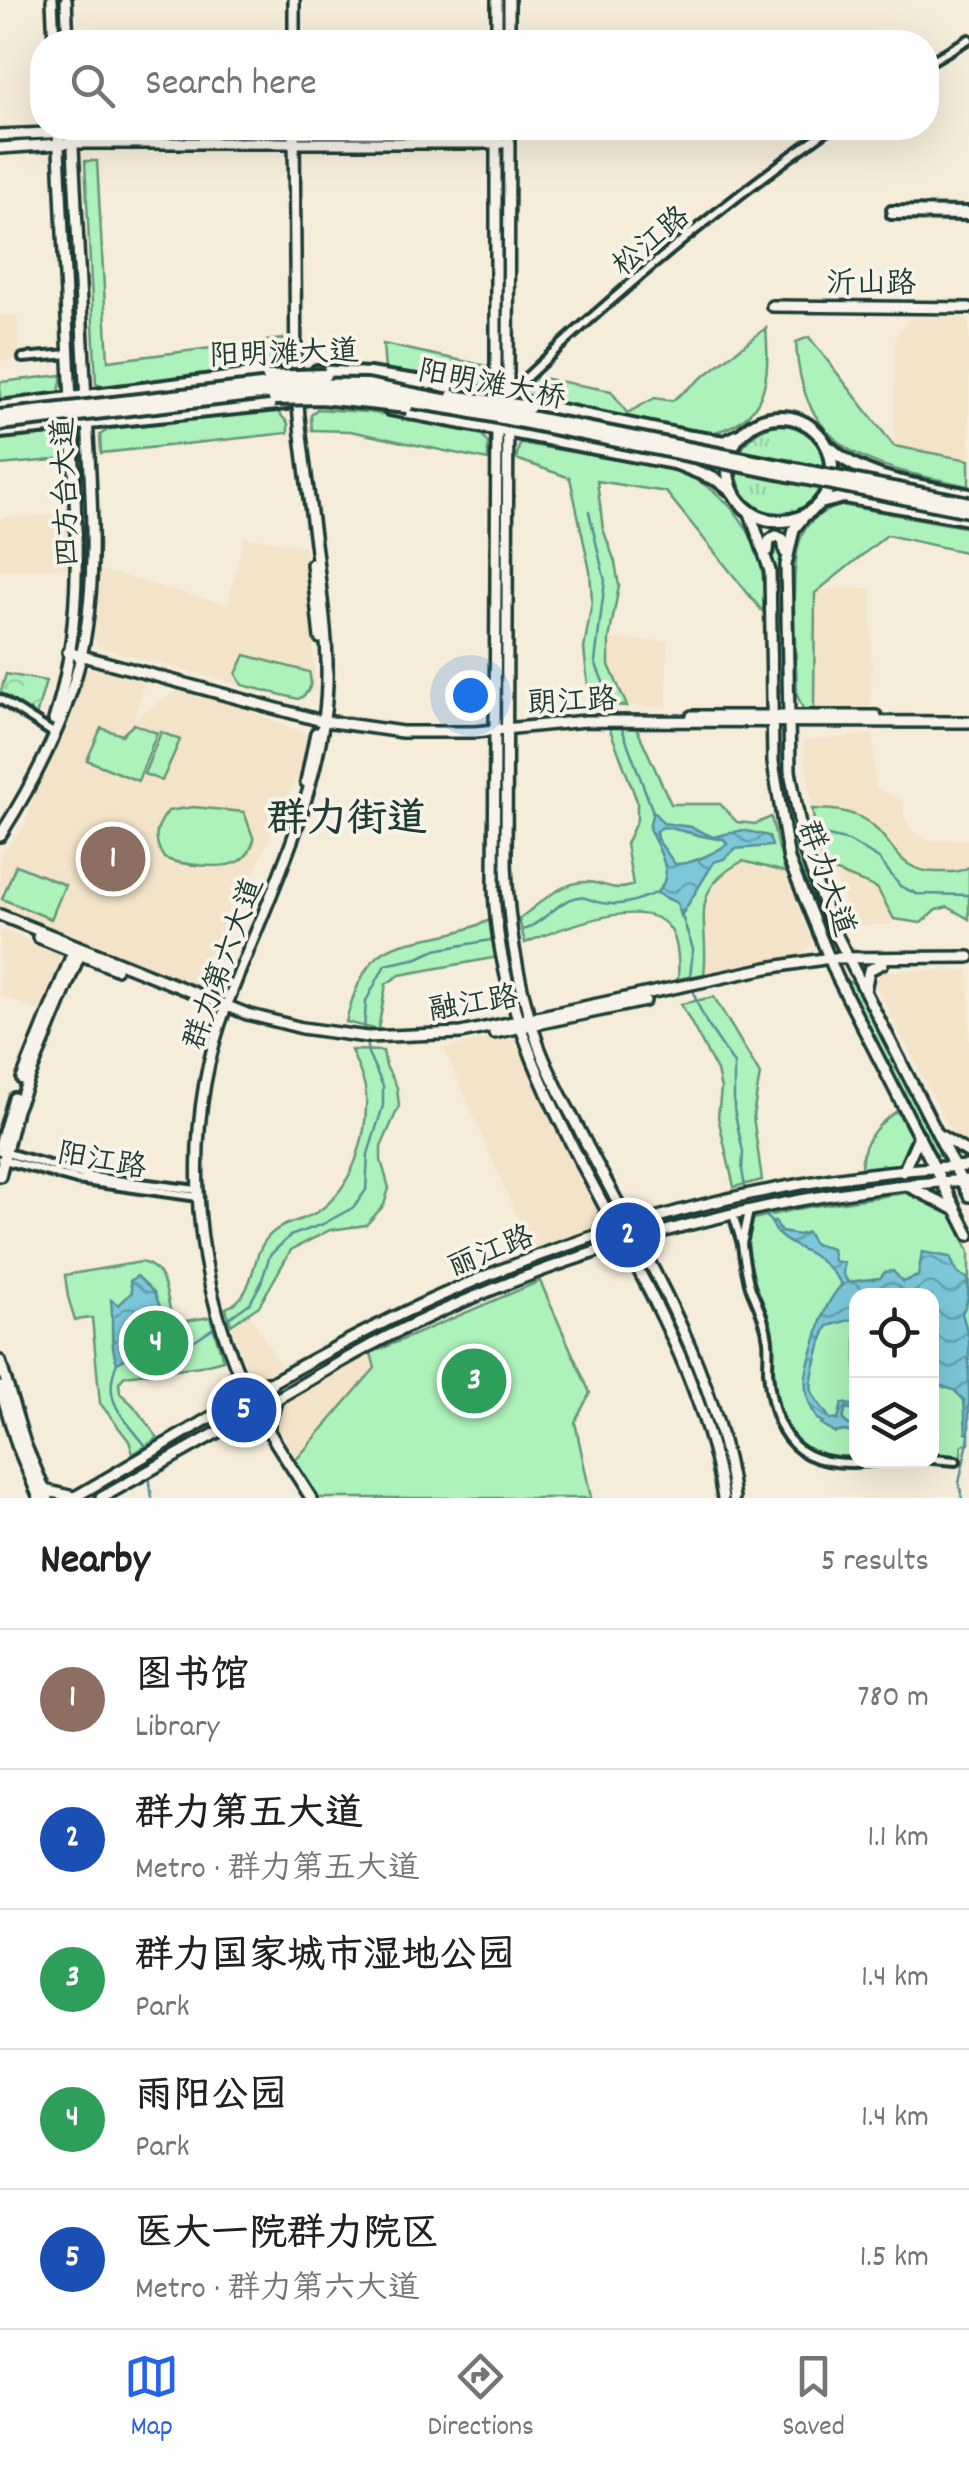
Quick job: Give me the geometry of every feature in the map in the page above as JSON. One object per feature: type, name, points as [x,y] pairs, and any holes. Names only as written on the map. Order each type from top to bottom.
[{"type":"highway","name":"阳明滩大道","points":[[0,407],[293,371],[369,374],[502,397],[684,436]]},
{"type":"highway","points":[[124,392],[279,376],[325,376],[397,382],[658,434],[725,442],[764,419],[788,418],[810,426],[844,459],[871,473],[969,493]]},
{"type":"highway","points":[[325,376],[366,389]]},
{"type":"highway","name":"阳明滩大桥","points":[[0,416],[268,385],[366,389],[969,503]]},
{"type":"highway","points":[[156,414],[321,398],[366,389]]},
{"type":"highway","name":"阳明滩大桥","points":[[0,424],[268,393],[366,389]]},
{"type":"highway","points":[[430,400],[468,396]]},
{"type":"highway","points":[[321,398],[456,415],[655,456],[716,480],[734,492],[748,510],[764,518],[782,520],[833,498],[859,498],[969,518]]},
{"type":"highway","points":[[430,400],[456,415]]},
{"type":"highway","name":"阳明滩大桥","points":[[430,400],[969,518]]},
{"type":"highway","name":"阳明滩大道","points":[[0,432],[295,403],[363,405],[679,464]]},
{"type":"highway","points":[[734,492],[730,458],[742,434]]},
{"type":"highway","points":[[811,510],[826,493],[831,477],[825,443]]},
{"type":"highway","points":[[871,473],[969,493]]},
{"type":"highway","points":[[859,498],[969,518]]},
{"type":"main road","points":[[52,0],[53,30]]},
{"type":"main road","points":[[66,0],[67,30]]},
{"type":"main road","points":[[292,0],[292,30]]},
{"type":"main road","points":[[497,0],[497,30]]},
{"type":"main road","points":[[509,0],[509,30]]},
{"type":"main road","points":[[0,135],[30,132]]},
{"type":"main road","name":"四方台大道","points":[[0,824],[26,782],[50,730],[68,649],[77,561],[59,140]]},
{"type":"main road","points":[[0,148],[59,145],[65,140]]},
{"type":"main road","name":"四方台大道","points":[[0,836],[47,751],[82,653],[92,580],[72,140]]},
{"type":"main road","name":"群力第六大道","points":[[292,140],[293,371],[319,630],[322,718],[302,800],[280,866],[223,1008],[198,1104],[195,1193],[200,1259],[220,1330],[247,1398],[308,1498]]},
{"type":"main road","points":[[496,140],[503,431],[501,727],[494,888],[500,947],[518,1026],[536,1071],[668,1326],[696,1392],[711,1438],[723,1498]]},
{"type":"main road","points":[[502,397],[509,140]]},
{"type":"main road","name":"沂山路","points":[[772,308],[969,310]]},
{"type":"main road","name":"群力大道","points":[[748,510],[770,570],[771,720],[780,823],[788,854],[831,961],[969,1235]]},
{"type":"main road","name":"群力大道","points":[[811,510],[794,529],[786,565],[791,780],[804,853],[849,960],[935,1131],[965,1181],[969,1196]]},
{"type":"main road","points":[[770,570],[768,542],[774,536],[782,540],[786,565]]},
{"type":"main road","name":"朗江路","points":[[68,649],[322,718],[418,733],[602,718],[969,719]]},
{"type":"main road","points":[[501,727],[510,922],[532,1023],[550,1073],[691,1351],[714,1408],[734,1498]]},
{"type":"main road","name":"融江路","points":[[0,918],[223,1008]]},
{"type":"main road","name":"融江路","points":[[0,918],[76,953],[280,1029],[368,1040],[518,1026],[831,961]]},
{"type":"main road","points":[[800,962],[816,951],[816,927]]},
{"type":"main road","points":[[0,1176],[14,1098],[76,953]]},
{"type":"main road","name":"融江路","points":[[849,960],[969,960]]},
{"type":"main road","name":"融江路","points":[[700,986],[800,962],[969,960]]},
{"type":"main road","points":[[866,994],[869,970],[883,963]]},
{"type":"main road","points":[[935,1131],[969,1153]]},
{"type":"main road","points":[[903,1172],[919,1136]]},
{"type":"main road","name":"丽江路","points":[[73,1498],[406,1312],[527,1260],[617,1229],[746,1197],[903,1172],[969,1166]]},
{"type":"main road","name":"丽江路","points":[[102,1498],[411,1324],[538,1271],[636,1238],[733,1214],[829,1195],[965,1181]]},
{"type":"main road","points":[[908,1186],[957,1211]]},
{"type":"main road","points":[[620,1208],[647,1221]]},
{"type":"main road","points":[[598,1235],[607,1209]]},
{"type":"main road","points":[[645,1257],[653,1234]]},
{"type":"main road","points":[[601,1250],[634,1262]]},
{"type":"main road","points":[[0,1361],[40,1495]]},
{"type":"main road","points":[[226,1410],[238,1378],[272,1384]]},
{"type":"main road","points":[[0,1387],[17,1445],[40,1495]]},
{"type":"main road","points":[[232,1424],[265,1429],[278,1398]]},
{"type":"main road","points":[[40,1495],[73,1498]]},
{"type":"street","points":[[939,56],[969,39]]},
{"type":"street","name":"松江路","points":[[502,397],[695,231],[814,140]]},
{"type":"street","points":[[891,213],[969,214]]},
{"type":"street","points":[[23,358],[69,354]]},
{"type":"street","points":[[0,699],[50,730]]},
{"type":"street","name":"阳江路","points":[[2,1153],[91,1177],[195,1193]]},
{"type":"street","points":[[742,1244],[749,1211]]},
{"type":"street","points":[[733,1214],[750,1287],[764,1322],[774,1408],[782,1429],[791,1443],[817,1461],[849,1463]]},
{"type":"street","points":[[939,1459],[956,1460]]},
{"type":"shaded area","points":[[0,316],[17,316],[20,359],[0,361]]},
{"type":"shaded area","points":[[911,318],[969,318],[969,460],[894,446],[896,336]]},
{"type":"shaded area","points":[[70,514],[72,568],[0,570],[0,518]]},
{"type":"shaded area","points":[[244,537],[305,546],[314,628],[314,690],[301,701],[98,647],[94,637],[100,570],[228,605]]},
{"type":"shaded area","points":[[872,588],[871,709],[814,709],[815,593],[820,589]]},
{"type":"shaded area","points":[[609,639],[667,641],[667,707],[627,706],[609,666]]},
{"type":"shaded area","points":[[94,668],[145,680],[134,718],[180,689],[228,702],[308,735],[304,761],[201,990],[0,907],[0,855],[25,826],[36,788],[72,709],[83,671]]},
{"type":"shaded area","points":[[873,735],[875,788],[904,801],[904,814],[911,830],[928,840],[969,839],[969,867],[961,871],[924,872],[903,862],[867,821],[838,809],[812,809],[803,740]]},
{"type":"shaded area","points":[[743,861],[785,872],[812,941],[804,954],[704,974],[708,945],[701,914],[703,900],[728,869]]},
{"type":"shaded area","points":[[832,870],[877,888],[894,919],[891,925],[855,925]]},
{"type":"shaded area","points":[[0,929],[59,953],[62,961],[41,1012],[0,995]]},
{"type":"shaded area","points":[[969,970],[969,1147],[954,1138],[874,982],[886,971]]},
{"type":"shaded area","points":[[504,1035],[515,1038],[599,1205],[592,1229],[531,1250],[444,1048]]},
{"type":"shaded area","points":[[249,1314],[281,1367],[264,1376],[249,1373],[231,1325]]},
{"type":"shaded area","points":[[371,1353],[375,1368],[295,1461],[275,1424],[281,1404]]},
{"type":"green space","points":[[85,161],[97,161],[108,361],[283,339],[285,359],[277,368],[106,388],[96,384]]},
{"type":"green space","points":[[69,264],[75,264],[81,384],[74,384]]},
{"type":"green space","points":[[766,328],[765,380],[755,408],[730,427],[711,433],[516,395],[537,377],[611,391],[627,413],[655,398],[672,401]]},
{"type":"green space","points":[[809,337],[894,446],[969,460],[969,486],[874,462],[849,450],[828,433],[812,410],[801,380],[796,342]]},
{"type":"green space","points":[[383,344],[487,366],[485,389],[385,371]]},
{"type":"green space","points":[[62,375],[59,394],[0,402],[0,382]]},
{"type":"green space","points":[[317,409],[368,412],[480,432],[488,443],[488,460],[350,431],[312,430],[311,415]]},
{"type":"green space","points":[[276,410],[288,423],[288,433],[101,453],[100,435],[109,429]]},
{"type":"green space","points":[[782,425],[814,438],[827,470],[814,502],[782,515],[750,502],[737,470],[750,438]]},
{"type":"green space","points":[[62,434],[67,444],[64,459],[0,465],[0,439]]},
{"type":"green space","points":[[520,443],[675,470],[697,480],[731,508],[754,545],[764,588],[763,612],[666,492],[597,481],[603,529],[619,586],[609,639],[609,665],[627,706],[590,703],[584,649],[592,601],[590,571],[570,478],[516,459]]},
{"type":"green space","points":[[842,505],[969,528],[969,553],[887,535],[815,593],[814,709],[803,709],[797,695],[795,634],[794,585],[799,544],[811,521]]},
{"type":"green space","points":[[778,540],[782,691],[776,690],[776,575],[770,546],[771,541]]},
{"type":"green space","points":[[245,655],[309,672],[308,691],[298,699],[242,685],[236,674]]},
{"type":"green space","points":[[6,674],[46,681],[36,716],[0,694]]},
{"type":"green space","points":[[134,724],[157,733],[138,781],[87,760],[101,728],[122,735]]},
{"type":"green space","points":[[609,727],[637,729],[671,804],[720,804],[737,822],[755,824],[771,817],[785,872],[743,861],[713,885],[704,910],[704,974],[678,979],[672,932],[661,920],[645,915],[602,917],[525,943],[519,919],[559,889],[587,882],[616,888],[633,885],[626,844],[637,820],[637,801]]},
{"type":"green space","points":[[161,732],[180,740],[162,781],[144,774]]},
{"type":"green space","points":[[776,746],[781,746],[799,844],[832,940],[827,940],[792,845],[781,796]]},
{"type":"green space","points":[[193,807],[244,812],[254,840],[245,857],[233,864],[213,866],[164,858],[157,839],[160,823],[168,811]]},
{"type":"green space","points":[[812,809],[846,812],[865,820],[913,867],[947,872],[969,867],[969,919],[948,907],[936,910],[921,923],[894,919],[877,888],[822,866]]},
{"type":"green space","points":[[16,865],[65,885],[51,919],[2,899]]},
{"type":"green space","points":[[492,919],[498,957],[400,975],[386,984],[378,1030],[346,1022],[356,989],[369,966],[383,953]]},
{"type":"green space","points":[[846,981],[853,983],[942,1154],[936,1155]]},
{"type":"green space","points":[[714,997],[760,1074],[753,1116],[762,1180],[734,1187],[718,1117],[721,1089],[717,1071],[681,1004]]},
{"type":"green space","points":[[351,1050],[383,1051],[397,1087],[399,1106],[381,1147],[389,1188],[384,1205],[366,1225],[330,1230],[291,1250],[259,1306],[231,1325],[226,1308],[243,1295],[268,1237],[330,1202],[356,1160],[366,1094]]},
{"type":"green space","points":[[897,1111],[911,1137],[904,1165],[861,1173],[870,1137]]},
{"type":"green space","points":[[912,1192],[951,1211],[969,1252],[969,1444],[962,1445],[960,1464],[939,1464],[939,1288],[849,1288],[849,1465],[816,1463],[793,1447],[781,1430],[767,1370],[769,1340],[734,1223],[808,1207]]},
{"type":"green space","points":[[141,1262],[150,1265],[162,1278],[174,1323],[210,1317],[223,1360],[125,1376],[119,1382],[120,1393],[158,1438],[133,1454],[129,1441],[100,1403],[92,1318],[75,1320],[65,1275]]},
{"type":"green space","points":[[540,1281],[590,1393],[575,1422],[591,1498],[318,1498],[295,1461],[375,1368],[371,1353]]},
{"type":"water","points":[[653,811],[663,823],[691,827],[713,837],[743,830],[769,836],[772,846],[735,849],[714,862],[681,916],[677,903],[656,893],[662,886],[665,870],[649,828]],"holes":[[[663,827],[724,839],[727,844],[702,858],[675,864],[657,839],[656,831]]]},
{"type":"water","points":[[775,1221],[781,1232],[807,1232],[814,1244],[832,1249],[834,1261],[844,1263],[843,1274],[848,1282],[880,1278],[893,1271],[903,1282],[918,1276],[922,1252],[950,1257],[958,1274],[967,1278],[968,1283],[962,1313],[969,1338],[969,1434],[964,1400],[954,1390],[939,1385],[939,1288],[849,1288],[849,1320],[828,1326],[812,1378],[812,1391],[830,1419],[838,1420],[842,1403],[849,1404],[843,1420],[849,1425],[849,1432],[835,1433],[821,1424],[807,1396],[806,1377],[823,1314],[842,1284],[820,1260],[783,1238],[772,1223]]},
{"type":"water","points":[[137,1276],[154,1292],[161,1309],[155,1316],[143,1314],[134,1336],[139,1347],[148,1350],[158,1342],[180,1350],[153,1357],[135,1354],[117,1363],[111,1300],[119,1305],[132,1292],[130,1281]]},
{"type":"waterway","points":[[589,512],[605,581],[595,662],[618,719]]},
{"type":"waterway","points":[[621,726],[653,812]]},
{"type":"waterway","points":[[819,834],[849,841],[879,859],[900,886],[917,894],[969,895]]},
{"type":"waterway","points":[[523,930],[572,899],[582,897],[617,904],[658,892]]},
{"type":"waterway","points":[[681,913],[693,949],[690,977],[696,1000],[734,1064],[734,1109],[743,1152],[742,1170],[745,1187],[758,1205]]},
{"type":"waterway","points":[[364,1032],[366,1001],[385,965],[435,950],[491,940]]},
{"type":"waterway","points":[[226,1320],[250,1303],[270,1255],[290,1236],[354,1207],[366,1190],[368,1154],[383,1106],[383,1086],[366,1040]]},
{"type":"waterway","points":[[763,1211],[773,1225]]},
{"type":"waterway","points":[[180,1350],[219,1324]]},
{"type":"waterway","points":[[117,1363],[113,1398],[146,1452]]},
{"type":"waterway","points":[[962,1498],[959,1483],[969,1437]]},
{"type":"waterway","points":[[149,1475],[152,1498]]},
{"type":"place","name":"图书馆","points":[[113,859]]},
{"type":"place","name":"群力第五大道","points":[[628,1235]]},
{"type":"place","name":"雨阳公园","points":[[156,1343]]},
{"type":"place","name":"群力国家城市湿地公园","points":[[474,1381]]},
{"type":"place","name":"医大一院群力院区","points":[[244,1410]]},
{"type":"district","name":"群力街道","points":[[347,816]]}]
